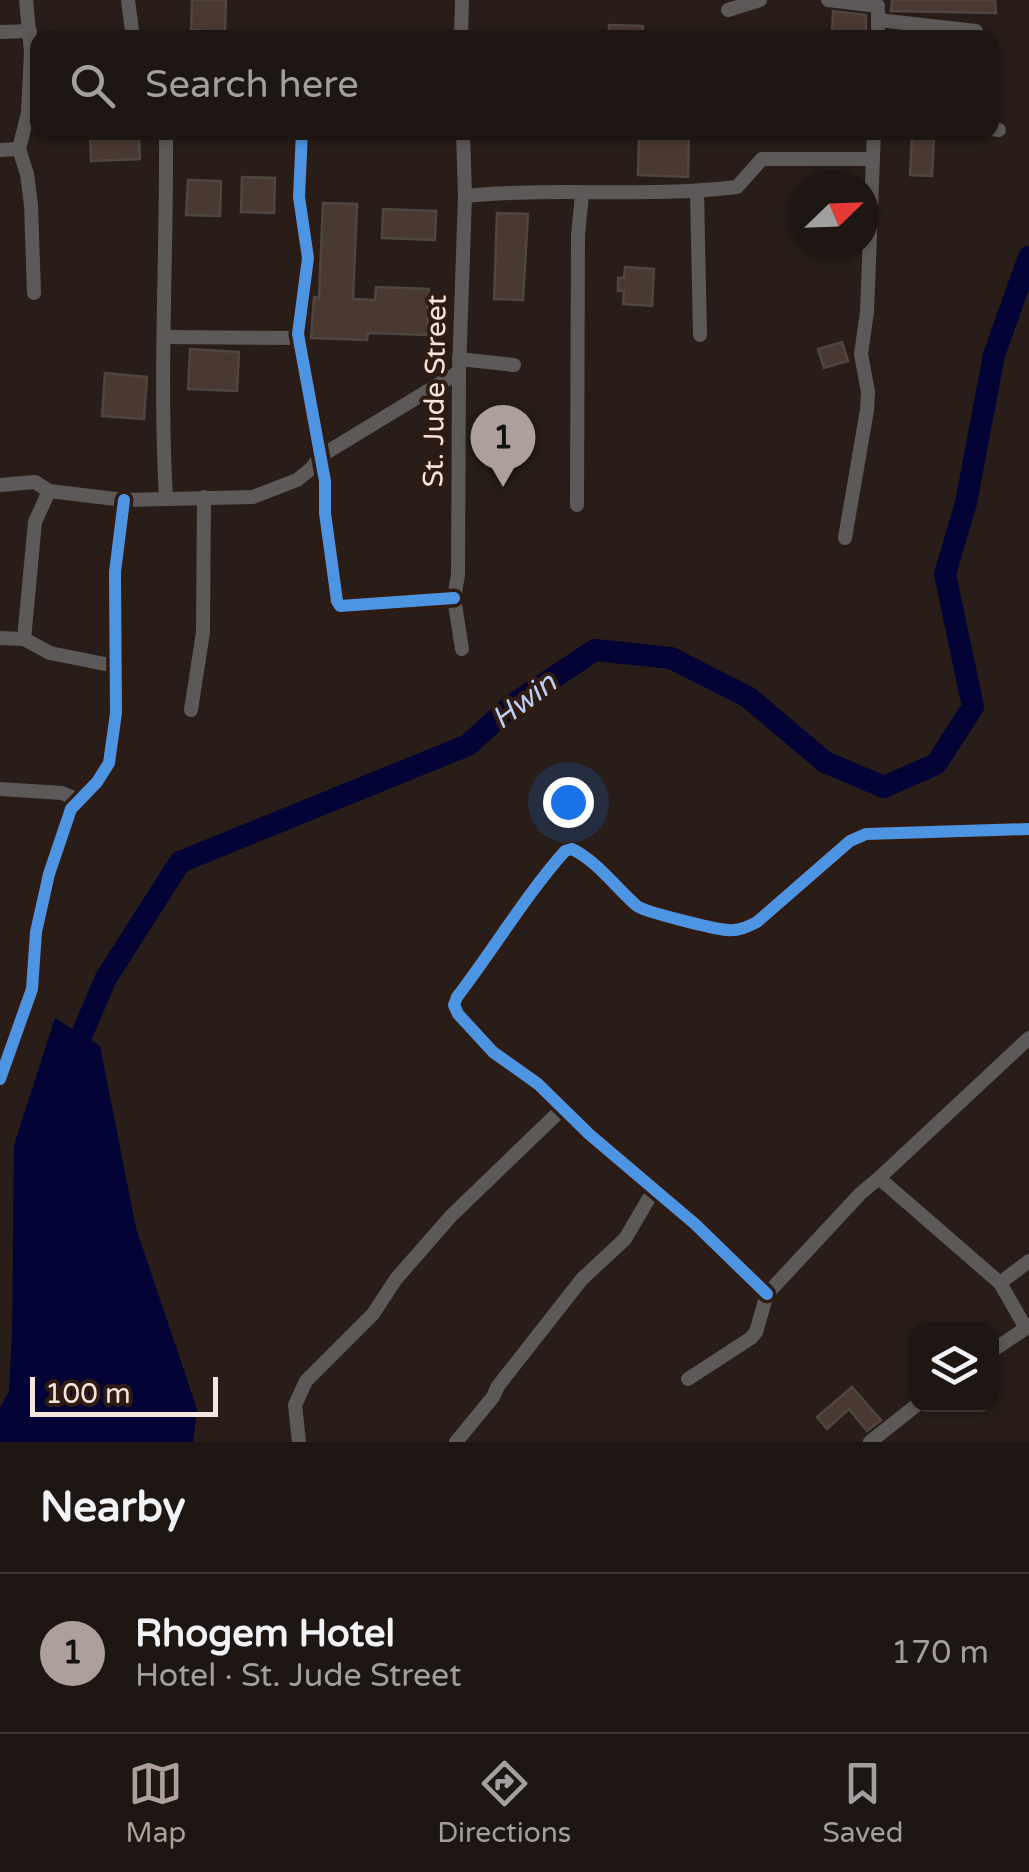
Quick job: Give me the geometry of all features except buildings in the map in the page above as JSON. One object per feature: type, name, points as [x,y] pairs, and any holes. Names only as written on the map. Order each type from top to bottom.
[{"type":"street","points":[[0,32],[30,31],[26,0]]},
{"type":"street","points":[[128,0],[132,30]]},
{"type":"street","points":[[461,30],[462,0]]},
{"type":"street","points":[[728,10],[760,0]]},
{"type":"street","points":[[828,0],[972,30]]},
{"type":"street","points":[[30,93],[19,149],[30,205],[34,293]]},
{"type":"street","points":[[166,140],[166,337],[161,407],[166,499]]},
{"type":"street","points":[[302,140],[299,197],[308,258],[298,338],[320,457],[338,604],[454,598]]},
{"type":"street","name":"St. Jude Street","points":[[462,649],[454,598],[458,575],[463,140]]},
{"type":"street","points":[[845,538],[867,410],[862,354],[874,140]]},
{"type":"street","points":[[0,150],[19,149]]},
{"type":"street","points":[[465,196],[515,191],[696,192],[737,187],[762,158],[873,160]]},
{"type":"street","points":[[696,192],[700,335]]},
{"type":"street","points":[[576,505],[578,235],[582,194]]},
{"type":"street","points":[[166,337],[298,338]]},
{"type":"street","points":[[0,485],[35,482],[49,491],[124,500],[254,497],[297,480],[320,457],[459,365],[514,364]]},
{"type":"street","points":[[24,639],[35,522],[49,491]]},
{"type":"street","points":[[191,710],[203,632],[204,498]]},
{"type":"street","points":[[0,1079],[32,989],[36,932],[48,874],[71,809],[98,782],[109,763],[116,713],[115,572],[124,500]]},
{"type":"street","points":[[0,638],[24,639],[50,653],[115,666]]},
{"type":"street","points":[[0,789],[48,791],[79,800]]},
{"type":"street","points":[[767,1294],[538,1084],[492,1052],[454,1005],[522,901],[565,851],[572,849],[640,908],[656,916],[677,916],[726,930],[743,929],[757,922],[850,841],[866,834],[1029,829]]},
{"type":"street","points":[[688,1378],[751,1338],[767,1294],[860,1194],[1029,1038]]},
{"type":"street","points":[[298,1442],[295,1405],[306,1382],[373,1314],[396,1279],[451,1216],[562,1109]]},
{"type":"street","points":[[879,1178],[1000,1283],[1028,1330],[999,1347]]},
{"type":"street","points":[[456,1442],[556,1310],[582,1279],[625,1240],[655,1188]]},
{"type":"street","points":[[1000,1283],[1029,1261]]},
{"type":"street","points":[[870,1442],[909,1411]]},
{"type":"shaded area","points":[[55,1018],[100,1046],[136,1228],[197,1409],[193,1442],[0,1442],[0,1408],[9,1391],[12,1333],[14,1145]]},
{"type":"waterway","name":"Hwin","points":[[70,1062],[106,978],[180,862],[468,745],[512,705],[595,650],[671,658],[748,697],[825,762],[884,787],[936,764],[973,707],[945,574],[966,503],[994,355],[1029,257]]},
{"type":"cycle path","points":[[302,140],[299,197],[308,258],[298,334],[325,481],[325,513],[337,601],[340,606],[454,598]]},
{"type":"cycle path","points":[[0,1079],[32,989],[36,932],[49,874],[71,809],[109,763],[116,713],[115,572],[124,500]]},
{"type":"cycle path","points":[[767,1294],[538,1084],[493,1052],[458,1014],[454,1005],[457,997],[565,851],[572,849],[590,860],[643,909],[731,930],[757,922],[850,841],[866,834],[1029,829]]},
{"type":"place","name":"Rhogem Hotel","points":[[503,487]]}]
